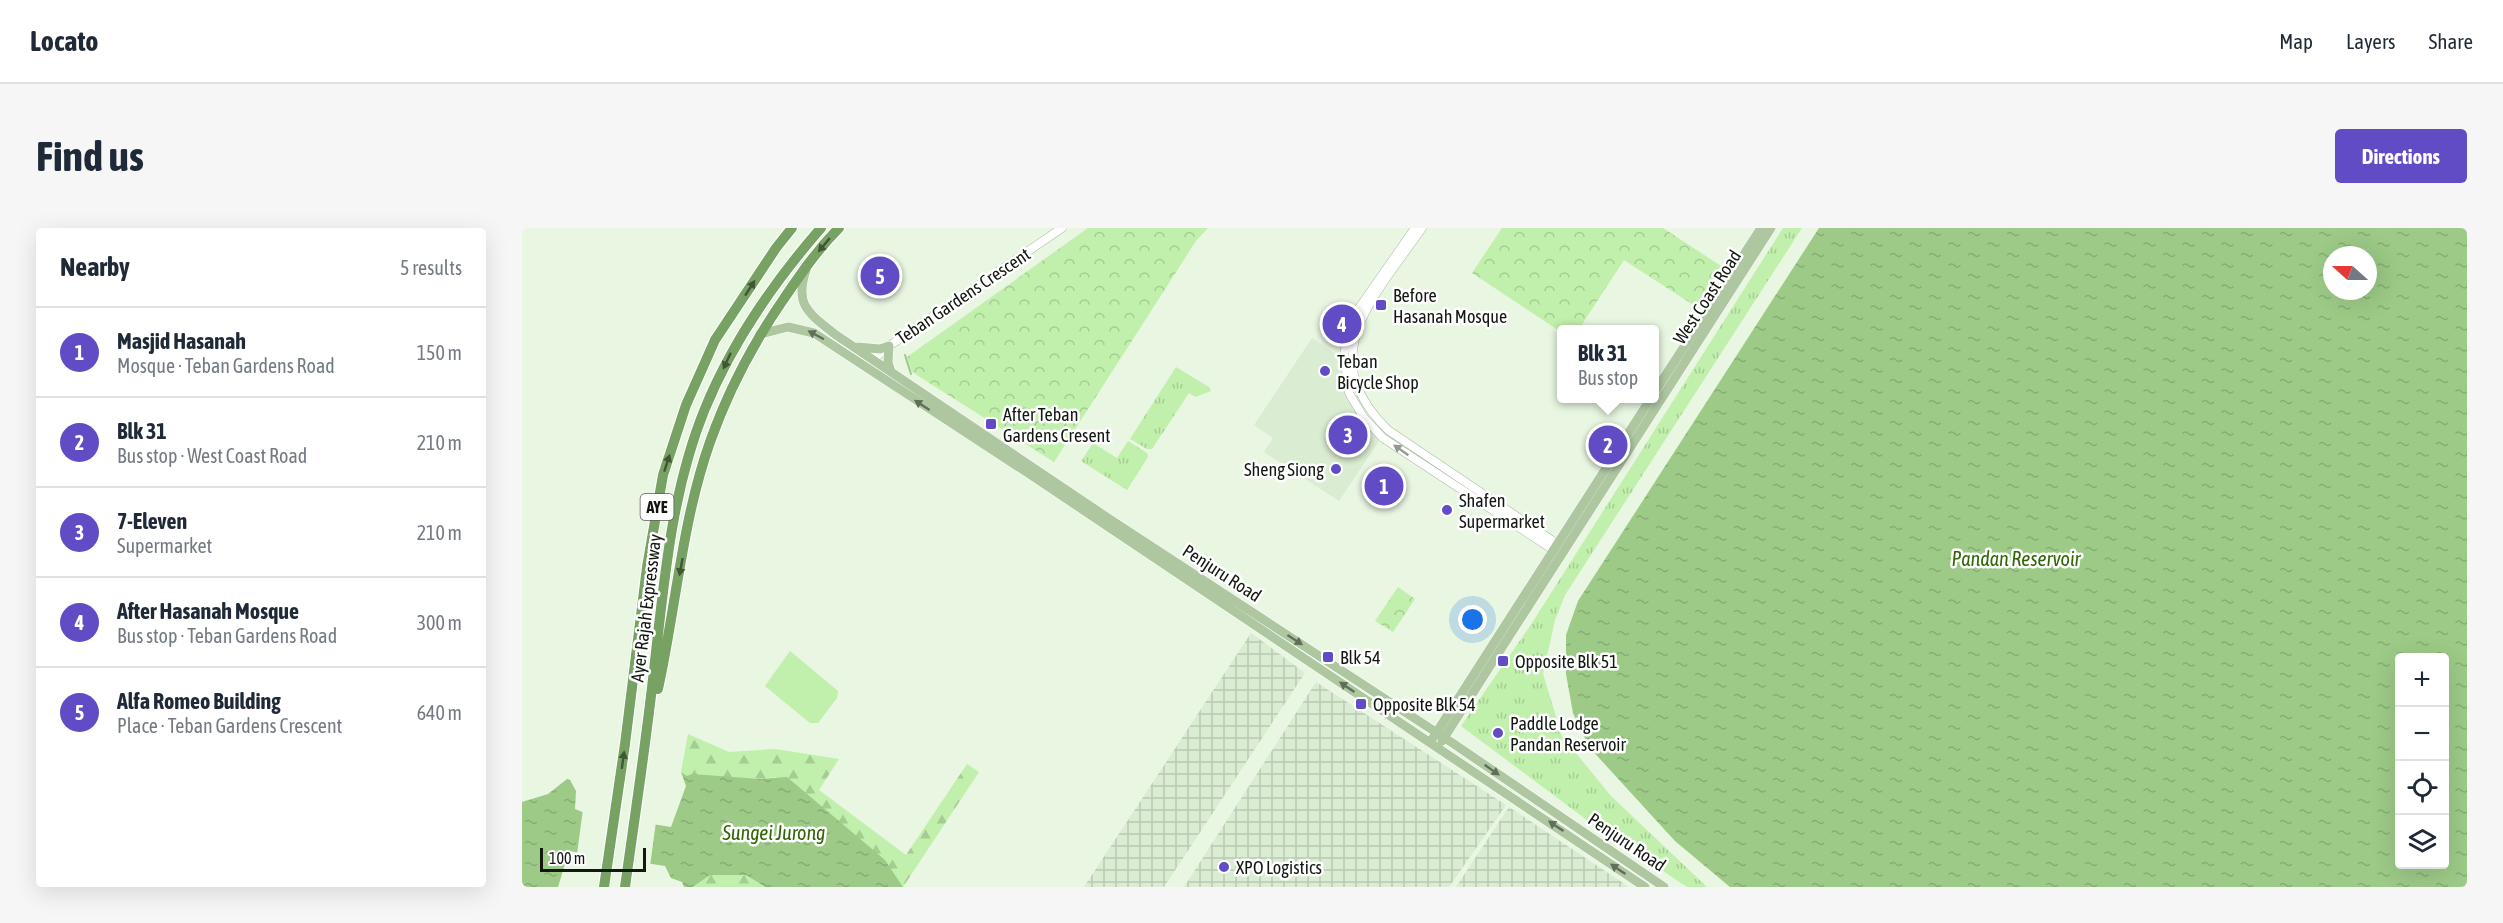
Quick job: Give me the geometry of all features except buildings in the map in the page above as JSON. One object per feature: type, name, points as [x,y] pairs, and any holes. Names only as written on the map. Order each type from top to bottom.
[{"type":"highway","name":"Ayer Rajah Expressway","points":[[604,887],[647,567],[663,475],[686,405],[715,340],[776,248],[792,228]]},
{"type":"highway","name":"Ayer Rajah Expressway","points":[[626,887],[667,560],[681,481],[703,412],[734,346],[791,262],[821,228]]},
{"type":"highway","points":[[645,744],[667,649],[688,529],[710,444],[736,377],[760,334],[809,262],[839,228]]},
{"type":"main road","name":"West Coast Road","points":[[1659,385],[1761,228]]},
{"type":"main road","name":"West Coast Road","points":[[1659,399],[1771,228]]},
{"type":"main road","name":"Penjuru Road","points":[[809,262],[801,289],[807,309],[836,335],[855,347],[869,363],[1130,537],[1440,735],[1664,887]]},
{"type":"main road","name":"Penjuru Road","points":[[760,334],[788,327],[807,331],[891,372],[1434,745],[1646,887]]},
{"type":"main road","points":[[855,347],[880,349],[889,346],[888,363],[891,372]]},
{"type":"main road","name":"West Coast Road","points":[[1560,550],[1649,403]]},
{"type":"main road","name":"West Coast Road","points":[[1434,745],[1656,403]]},
{"type":"street","name":"Teban Gardens Crescent","points":[[869,363],[889,346],[1062,228]]},
{"type":"street","points":[[1415,228],[1359,308],[1348,334],[1344,356],[1349,393],[1364,418],[1383,438],[1560,550]]},
{"type":"street","points":[[1422,228],[1368,307],[1357,330],[1352,359],[1356,389],[1373,416],[1388,430],[1560,550]]},
{"type":"shaded area","points":[[1312,338],[1340,357],[1342,389],[1357,415],[1381,438],[1339,501],[1264,452],[1273,438],[1254,425]]},
{"type":"shaded area","points":[[1251,633],[1305,673],[1164,887],[1084,887]]},
{"type":"shaded area","points":[[1316,682],[1506,805],[1449,887],[1184,887]]},
{"type":"shaded area","points":[[1509,807],[1629,887],[1456,887]]},
{"type":"green space","points":[[1088,228],[1208,228],[1196,241],[1054,462],[912,372],[907,357]]},
{"type":"green space","points":[[1502,228],[1663,228],[1724,268],[1698,308],[1624,260],[1582,325],[1557,325],[1557,329],[1472,273]]},
{"type":"green space","points":[[1783,228],[1802,228],[1565,595],[1555,620],[1543,674],[1562,736],[1611,796],[1707,887],[1687,887],[1587,820],[1461,726],[1532,623]]},
{"type":"green space","points":[[1176,367],[1209,387],[1211,391],[1195,397],[1189,393],[1152,449],[1147,449],[1130,439]]},
{"type":"green space","points":[[1128,441],[1147,453],[1148,457],[1127,490],[1081,461],[1093,443],[1117,458]]},
{"type":"green space","points":[[1398,587],[1415,599],[1393,632],[1375,621]]},
{"type":"green space","points":[[790,651],[838,691],[837,698],[818,723],[810,723],[765,686]]},
{"type":"green space","points":[[688,734],[729,752],[775,749],[839,759],[819,790],[906,855],[967,764],[979,772],[903,887],[776,777],[760,779],[687,776],[681,772]]},
{"type":"green space","points":[[710,875],[746,875],[765,887],[693,887]]},
{"type":"water","name":"Pandan Reservoir","points":[[1819,228],[2467,228],[2467,887],[1730,887],[1675,841],[1589,747],[1573,713],[1566,674],[1566,635],[1578,601]]},
{"type":"water","name":"Sungei Jurong","points":[[681,772],[687,776],[692,774],[760,779],[787,777],[885,860],[903,887],[765,887],[746,875],[710,875],[693,887],[684,887],[682,882],[671,878],[665,866],[569,851],[558,887],[522,887],[522,802],[548,794],[567,779],[576,791],[575,809],[585,813],[671,827],[686,786]]},
{"type":"pier","points":[[583,809],[656,822],[650,866],[577,854]]},
{"type":"waterway","points":[[905,355],[911,374]]},
{"type":"place","name":"Alfa Romeo Building","points":[[880,276]]},
{"type":"place","name":"Before Hasanah Mosque","points":[[1381,305]]},
{"type":"place","name":"After Hasanah Mosque","points":[[1342,324]]},
{"type":"place","name":"Teban Bicycle Shop","points":[[1325,371]]},
{"type":"place","name":"After Teban Gardens Cresent","points":[[991,424]]},
{"type":"place","name":"7-Eleven","points":[[1348,435]]},
{"type":"place","name":"Blk 31","points":[[1608,445]]},
{"type":"place","name":"Sheng Siong","points":[[1336,469]]},
{"type":"place","name":"Masjid Hasanah","points":[[1384,486]]},
{"type":"place","name":"Shafen Supermarket","points":[[1447,510]]},
{"type":"place","name":"Blk 54","points":[[1328,657]]},
{"type":"place","name":"Opposite Blk 51","points":[[1503,661]]},
{"type":"place","name":"Opposite Blk 54","points":[[1361,704]]},
{"type":"place","name":"Paddle Lodge Pandan Reservoir","points":[[1498,733]]},
{"type":"place","name":"XPO Logistics","points":[[1224,867]]}]
